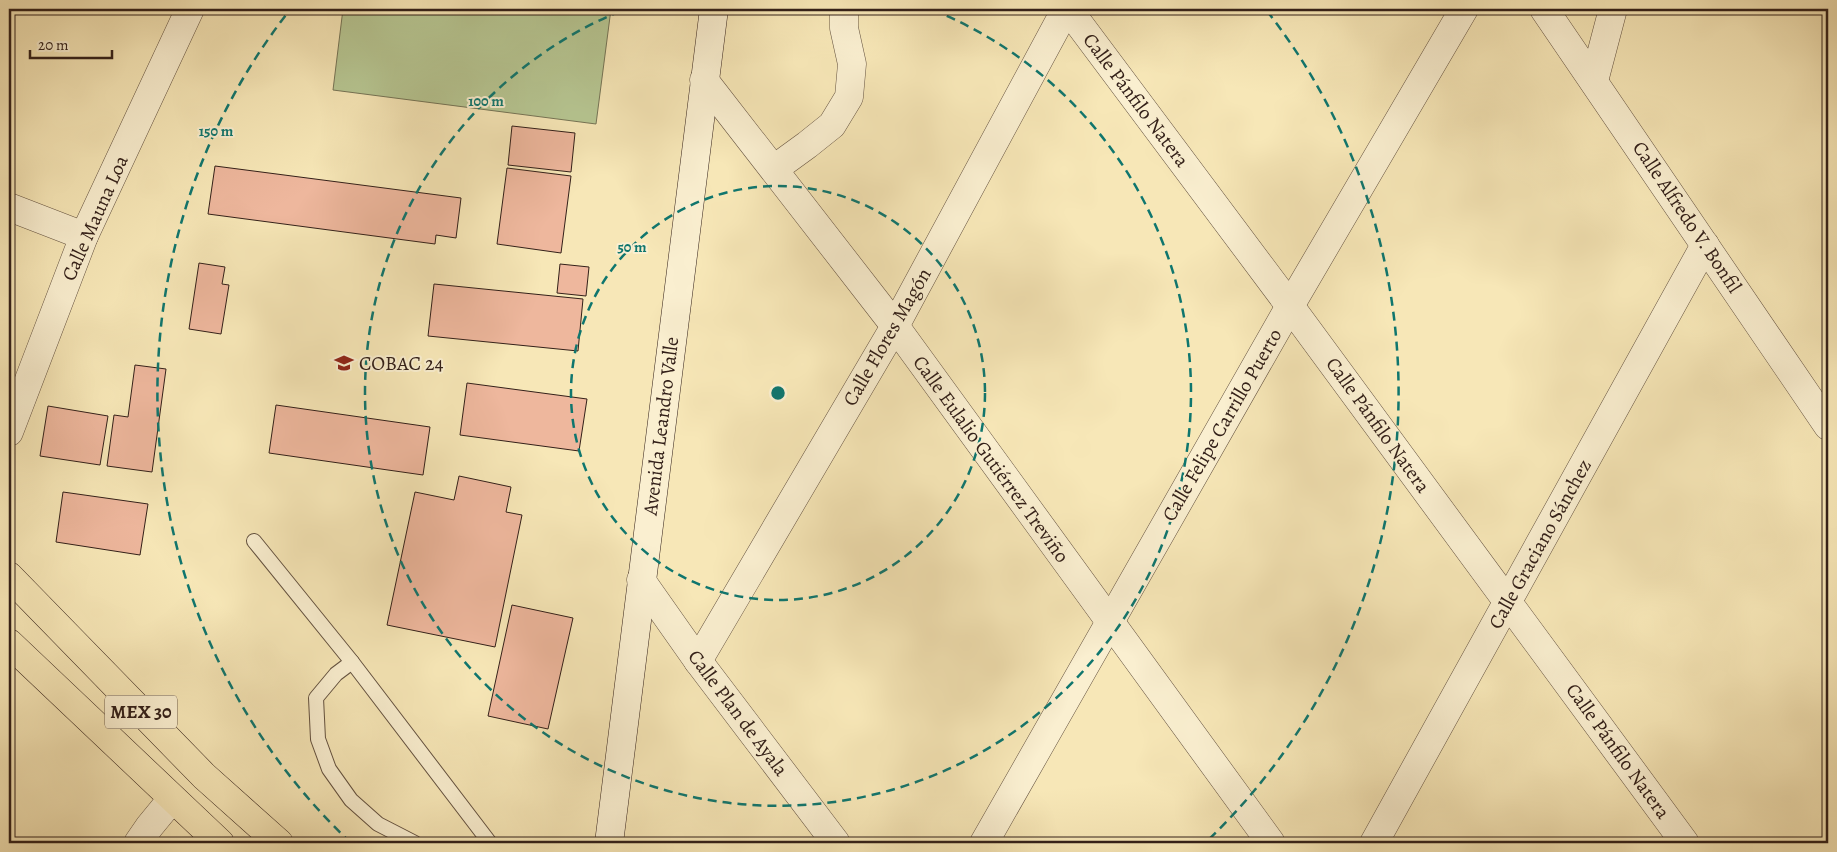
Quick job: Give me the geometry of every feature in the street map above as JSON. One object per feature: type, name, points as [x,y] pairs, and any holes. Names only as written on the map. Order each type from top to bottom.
[{"type":"main road","name":"MEX 30","points":[[9,576],[204,776],[279,843]]},
{"type":"main road","name":"MEX 30","points":[[9,643],[220,843]]},
{"type":"street","name":"Calle Mauna Loa","points":[[9,432],[84,236],[190,9]]},
{"type":"street","name":"Avenida Leandro Valle","points":[[609,843],[714,9]]},
{"type":"street","points":[[774,169],[832,125],[849,97],[852,64],[844,28],[844,9]]},
{"type":"street","name":"Calle Pánfilo Natera","points":[[1067,9],[1290,306],[1685,843]]},
{"type":"street","name":"Calle Flores Magón","points":[[698,660],[895,326],[1067,9]]},
{"type":"street","name":"Calle Felipe Carrillo Puerto","points":[[984,843],[1290,306],[1464,9]]},
{"type":"street","name":"Calle Alfredo V. Bonfil","points":[[1544,9],[1828,426]]},
{"type":"street","points":[[1594,81],[1614,9]]},
{"type":"street","name":"Calle Eulalio Gutiérrez Treviño","points":[[704,80],[895,326],[1109,623],[1271,843]]},
{"type":"street","points":[[9,207],[84,236]]},
{"type":"street","name":"Calle Graciano Sánchez","points":[[1374,843],[1705,245]]},
{"type":"street","name":"Calle Plan de Ayala","points":[[642,580],[698,660],[836,843]]},
{"type":"street","points":[[138,843],[172,799]]},
{"type":"lane","points":[[254,541],[352,662],[490,843]]},
{"type":"lane","points":[[352,662],[336,674],[316,698],[318,739],[329,769],[350,800],[378,824],[415,843]]},
{"type":"green space","points":[[343,9],[611,9],[596,124],[333,90]]},
{"type":"building","points":[[512,126],[575,133],[571,172],[508,165]]},
{"type":"building","points":[[215,166],[461,198],[456,238],[436,235],[435,244],[208,214]]},
{"type":"building","points":[[507,168],[571,176],[561,253],[497,244]]},
{"type":"building","points":[[199,263],[225,267],[222,284],[229,285],[221,334],[189,329]]},
{"type":"building","points":[[560,264],[589,267],[586,296],[557,293]]},
{"type":"building","points":[[434,284],[583,299],[578,351],[428,336]]},
{"type":"building","points":[[135,365],[166,369],[152,472],[107,466],[114,415],[128,417]]},
{"type":"building","points":[[467,383],[587,399],[579,451],[460,435]]},
{"type":"building","points":[[276,405],[430,427],[423,475],[269,453]]},
{"type":"building","points":[[48,406],[108,416],[100,465],[40,456]]},
{"type":"building","points":[[459,476],[511,487],[506,512],[522,515],[495,647],[387,625],[415,492],[454,500]]},
{"type":"building","points":[[63,492],[148,504],[140,555],[56,542]]},
{"type":"building","points":[[512,605],[573,618],[548,729],[488,716]]},
{"type":"place","name":"COBAC 24","points":[[344,363]]}]
